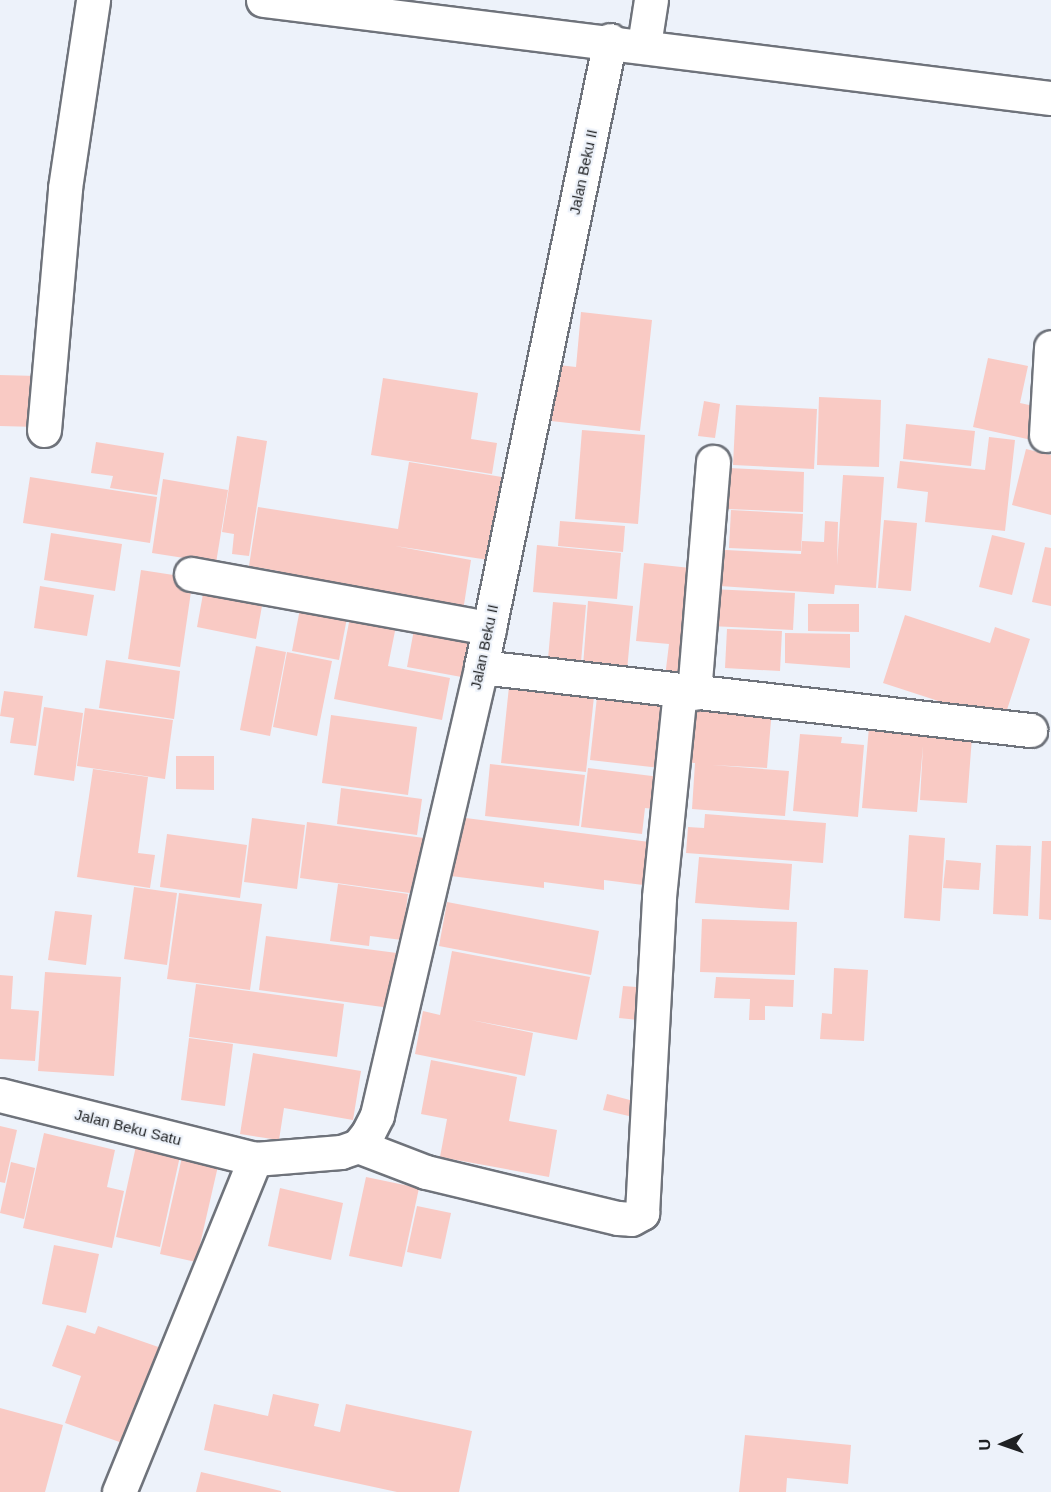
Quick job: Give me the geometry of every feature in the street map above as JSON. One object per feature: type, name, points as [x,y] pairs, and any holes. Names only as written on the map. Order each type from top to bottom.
[{"type":"street","points":[[44,430],[65,188],[93,0]]},
{"type":"street","points":[[263,0],[610,40],[1051,98]]},
{"type":"street","points":[[644,45],[651,0]]},
{"type":"street","name":"Jalan Beku II","points":[[358,1146],[377,1115],[481,667],[610,40]]},
{"type":"street","points":[[1046,435],[1051,346]]},
{"type":"street","points":[[118,1492],[255,1159],[319,1156],[358,1146],[426,1172],[618,1218],[631,1219],[642,1213],[659,897],[687,692],[713,462]]},
{"type":"street","points":[[191,574],[489,628]]},
{"type":"street","points":[[481,667],[1030,730]]},
{"type":"street","name":"Jalan Beku Satu","points":[[0,1095],[255,1159]]},
{"type":"building","points":[[581,312],[652,320],[640,431],[551,421],[558,365],[576,367]]},
{"type":"building","points":[[988,358],[1028,366],[1020,403],[1043,408],[1036,441],[973,427]]},
{"type":"building","points":[[0,375],[37,376],[37,427],[0,426]]},
{"type":"building","points":[[383,378],[478,393],[471,439],[497,443],[492,474],[371,455]]},
{"type":"building","points":[[819,397],[881,400],[879,467],[817,465]]},
{"type":"building","points":[[704,401],[720,404],[715,438],[698,436]]},
{"type":"building","points":[[736,405],[817,409],[814,469],[733,465]]},
{"type":"building","points":[[906,424],[975,431],[971,466],[903,459]]},
{"type":"building","points":[[582,430],[645,435],[638,524],[575,519]]},
{"type":"building","points":[[237,436],[267,441],[249,556],[232,554],[234,534],[222,532]]},
{"type":"building","points":[[989,437],[1015,440],[1005,531],[925,522],[928,492],[897,488],[900,461],[985,470]]},
{"type":"building","points":[[96,442],[164,453],[157,495],[110,488],[113,476],[91,473]]},
{"type":"building","points":[[1026,449],[1051,455],[1051,515],[1012,505]]},
{"type":"building","points":[[409,462],[502,477],[489,560],[395,546],[471,560],[463,611],[276,582],[278,571],[249,566],[258,507],[398,529]]},
{"type":"building","points":[[729,468],[804,472],[803,512],[727,509]]},
{"type":"building","points":[[843,475],[884,477],[876,588],[835,585],[834,594],[705,585],[707,549],[801,554],[802,541],[824,542],[825,521],[838,522],[837,565]]},
{"type":"building","points":[[30,477],[157,497],[150,543],[23,523]]},
{"type":"building","points":[[163,479],[228,490],[216,563],[152,553]]},
{"type":"building","points":[[731,510],[803,514],[801,551],[729,548]]},
{"type":"building","points":[[884,520],[917,523],[911,591],[878,588]]},
{"type":"building","points":[[560,521],[625,526],[623,552],[558,546]]},
{"type":"building","points":[[51,533],[122,544],[115,591],[44,580]]},
{"type":"building","points":[[992,535],[1025,543],[1012,595],[979,587]]},
{"type":"building","points":[[537,545],[621,553],[617,599],[533,592]]},
{"type":"building","points":[[1045,547],[1051,548],[1051,606],[1032,602]]},
{"type":"building","points":[[644,563],[700,569],[689,680],[665,677],[669,644],[636,641]]},
{"type":"building","points":[[141,570],[193,578],[180,667],[128,659]]},
{"type":"building","points":[[205,583],[264,595],[256,639],[197,627]]},
{"type":"building","points":[[40,586],[94,595],[87,636],[34,628]]},
{"type":"building","points":[[711,589],[795,593],[793,630],[710,626]]},
{"type":"building","points":[[302,598],[349,607],[339,660],[292,651]]},
{"type":"building","points":[[588,601],[633,606],[627,670],[583,666]]},
{"type":"building","points":[[553,602],[586,605],[581,662],[548,659]]},
{"type":"building","points":[[808,604],[859,604],[859,632],[808,631]]},
{"type":"building","points":[[352,607],[398,616],[388,666],[450,678],[442,720],[334,699]]},
{"type":"building","points":[[905,615],[990,643],[995,627],[1030,639],[1003,722],[883,683]]},
{"type":"building","points":[[416,619],[476,631],[467,678],[407,667]]},
{"type":"building","points":[[727,629],[782,631],[780,671],[725,668]]},
{"type":"building","points":[[785,633],[850,634],[850,668],[785,663]]},
{"type":"building","points":[[256,646],[286,652],[270,736],[240,730]]},
{"type":"building","points":[[287,652],[332,661],[317,736],[273,727]]},
{"type":"building","points":[[106,660],[180,671],[174,719],[99,708]]},
{"type":"building","points":[[510,677],[595,687],[586,772],[501,763]]},
{"type":"building","points":[[598,688],[677,697],[669,769],[590,760]]},
{"type":"building","points":[[4,691],[43,696],[36,746],[10,743],[14,718],[0,716]]},
{"type":"building","points":[[683,703],[772,709],[767,768],[712,765],[789,771],[785,816],[692,809],[695,763],[678,762]]},
{"type":"building","points":[[44,707],[83,713],[74,781],[34,775]]},
{"type":"building","points":[[85,708],[173,720],[165,779],[77,766]]},
{"type":"building","points":[[331,715],[417,727],[408,795],[322,783]]},
{"type":"building","points":[[869,727],[972,737],[967,803],[920,800],[923,746],[917,812],[862,808]]},
{"type":"building","points":[[800,734],[842,737],[841,743],[864,745],[858,817],[793,811]]},
{"type":"building","points":[[176,756],[214,756],[214,790],[176,789]]},
{"type":"building","points":[[490,764],[585,775],[579,826],[485,816]]},
{"type":"building","points":[[588,768],[668,778],[664,810],[645,808],[642,834],[581,827]]},
{"type":"building","points":[[93,769],[148,777],[138,853],[155,855],[150,888],[77,877]]},
{"type":"building","points":[[341,788],[422,799],[417,835],[337,824]]},
{"type":"building","points":[[705,814],[826,823],[823,863],[686,853],[688,827],[704,828]]},
{"type":"building","points":[[458,817],[657,843],[651,886],[604,880],[604,890],[544,882],[544,888],[451,876]]},
{"type":"building","points":[[252,818],[305,825],[297,889],[244,882]]},
{"type":"building","points":[[307,822],[424,838],[417,894],[300,878]]},
{"type":"building","points":[[167,834],[247,845],[240,898],[160,887]]},
{"type":"building","points":[[909,835],[945,838],[940,921],[904,918]]},
{"type":"building","points":[[1042,841],[1051,841],[1051,920],[1039,919]]},
{"type":"building","points":[[996,845],[1031,846],[1028,916],[993,914]]},
{"type":"building","points":[[699,857],[792,864],[789,910],[695,903]]},
{"type":"building","points":[[946,860],[981,863],[979,890],[943,888]]},
{"type":"building","points":[[338,884],[408,894],[402,940],[370,936],[369,946],[330,941]]},
{"type":"building","points":[[134,887],[177,893],[167,965],[124,959]]},
{"type":"building","points":[[179,893],[262,904],[250,990],[167,979]]},
{"type":"building","points":[[447,902],[599,931],[591,975],[439,946]]},
{"type":"building","points":[[55,911],[92,915],[86,965],[48,960]]},
{"type":"building","points":[[702,919],[797,922],[795,975],[700,972]]},
{"type":"building","points":[[266,936],[397,953],[390,1008],[259,990]]},
{"type":"building","points":[[452,951],[590,977],[577,1040],[471,1020],[533,1033],[525,1076],[415,1054],[423,1011],[440,1015]]},
{"type":"building","points":[[834,968],[868,970],[864,1041],[820,1039],[822,1013],[832,1014]]},
{"type":"building","points":[[45,972],[121,977],[114,1076],[38,1071]]},
{"type":"building","points":[[0,975],[13,976],[11,1009],[39,1011],[35,1061],[0,1059]]},
{"type":"building","points":[[716,977],[794,980],[793,1007],[765,1006],[765,1020],[749,1020],[750,999],[714,998]]},
{"type":"building","points":[[196,984],[344,1004],[337,1057],[189,1037]]},
{"type":"building","points":[[623,986],[650,988],[648,1021],[619,1018]]},
{"type":"building","points":[[189,1038],[233,1044],[225,1106],[181,1100]]},
{"type":"building","points":[[253,1053],[361,1071],[353,1120],[284,1108],[279,1140],[240,1134]]},
{"type":"building","points":[[431,1060],[517,1077],[509,1121],[557,1130],[549,1177],[440,1157],[447,1119],[421,1114]]},
{"type":"building","points":[[607,1094],[649,1105],[646,1120],[603,1110]]},
{"type":"building","points":[[0,1126],[17,1130],[5,1183],[0,1182]]},
{"type":"building","points":[[44,1133],[115,1150],[107,1187],[124,1191],[112,1248],[23,1228]]},
{"type":"building","points":[[136,1146],[180,1156],[160,1247],[116,1237]]},
{"type":"building","points":[[182,1157],[218,1166],[196,1262],[160,1254]]},
{"type":"building","points":[[11,1162],[35,1168],[24,1219],[0,1213]]},
{"type":"building","points":[[366,1177],[419,1188],[402,1267],[349,1256]]},
{"type":"building","points":[[280,1188],[343,1203],[331,1260],[268,1246]]},
{"type":"building","points":[[417,1206],[451,1213],[441,1259],[407,1252]]},
{"type":"building","points":[[54,1245],[99,1254],[86,1313],[42,1304]]},
{"type":"building","points":[[67,1325],[95,1334],[98,1326],[167,1350],[134,1447],[65,1423],[81,1376],[52,1366]]},
{"type":"building","points":[[273,1394],[319,1404],[314,1426],[340,1432],[346,1404],[472,1431],[459,1492],[397,1492],[204,1450],[214,1404],[268,1416]]},
{"type":"building","points":[[0,1408],[63,1425],[45,1492],[0,1492]]},
{"type":"building","points":[[745,1435],[851,1445],[848,1484],[787,1478],[786,1492],[739,1492]]},
{"type":"building","points":[[201,1472],[281,1491],[281,1492],[196,1492]]}]
